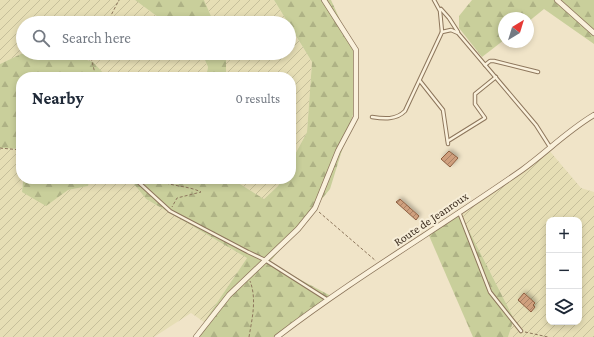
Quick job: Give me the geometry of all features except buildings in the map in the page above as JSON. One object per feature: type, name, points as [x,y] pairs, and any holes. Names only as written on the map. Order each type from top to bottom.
[{"type":"street","points":[[196,337],[229,295],[248,275],[298,229],[315,208],[338,151],[356,117],[356,50],[324,0]]},
{"type":"street","points":[[557,0],[594,33]]},
{"type":"street","name":"Route de Jeanroux","points":[[277,337],[522,169],[574,127],[594,115]]},
{"type":"lane","points":[[434,0],[450,18],[458,33],[536,125],[550,146]]},
{"type":"lane","points":[[372,118],[389,119],[401,115],[412,100],[442,32],[439,7]]},
{"type":"lane","points":[[442,32],[451,30],[458,33]]},
{"type":"lane","points":[[485,65],[490,61],[494,61],[538,72]]},
{"type":"lane","points":[[420,81],[443,110],[448,143],[485,118],[475,104],[475,94],[496,77]]},
{"type":"lane","points":[[140,184],[170,211],[266,260],[329,301]]},
{"type":"lane","points":[[459,211],[490,292],[521,331]]},
{"type":"path","points":[[111,16],[119,0]]},
{"type":"path","points":[[92,60],[95,72]]},
{"type":"path","points":[[0,148],[16,150]]},
{"type":"path","points":[[170,184],[190,187],[201,192],[176,198],[170,211]]},
{"type":"path","points":[[315,208],[381,265]]},
{"type":"path","points":[[248,275],[254,289],[253,313],[249,337]]},
{"type":"path","points":[[521,331],[548,337]]},
{"type":"shaded area","points":[[0,0],[135,0],[157,16],[16,16],[16,56],[0,64]]},
{"type":"shaded area","points":[[204,0],[274,0],[284,16],[211,16]]},
{"type":"shaded area","points":[[296,36],[312,62],[307,132],[296,153],[296,72],[226,72],[226,60],[296,60]]},
{"type":"shaded area","points":[[87,60],[205,60],[208,67],[207,72],[102,72],[93,62]]},
{"type":"shaded area","points":[[0,148],[16,149],[16,184],[22,184],[22,192],[68,190],[88,186],[89,184],[134,184],[146,199],[247,258],[204,322],[191,313],[154,337],[0,337]]},
{"type":"shaded area","points":[[548,149],[581,188],[594,192],[594,337],[508,337],[514,319],[459,211],[523,169]]},
{"type":"shaded area","points":[[240,184],[279,184],[264,199]]},
{"type":"green space","points":[[135,0],[204,0],[211,16],[157,16]]},
{"type":"green space","points":[[274,0],[331,0],[357,57],[356,105],[330,189],[269,263],[331,296],[277,337],[200,337],[204,322],[247,258],[146,199],[134,184],[240,184],[264,199],[279,184],[296,184],[296,153],[307,132],[312,62],[296,36],[296,16],[284,16]]},
{"type":"green space","points":[[472,0],[594,0],[594,44],[544,9],[534,17],[534,12],[498,12],[498,45],[482,57],[459,28],[459,16]]},
{"type":"green space","points":[[16,56],[16,60],[87,60],[93,62],[102,72],[16,72],[16,149],[0,148],[0,64]]},
{"type":"green space","points":[[205,60],[226,60],[226,72],[207,72],[208,67]]},
{"type":"green space","points":[[23,184],[89,184],[88,186],[68,190],[46,206],[22,192]]},
{"type":"green space","points":[[459,211],[514,319],[508,337],[473,337],[427,231]]}]
